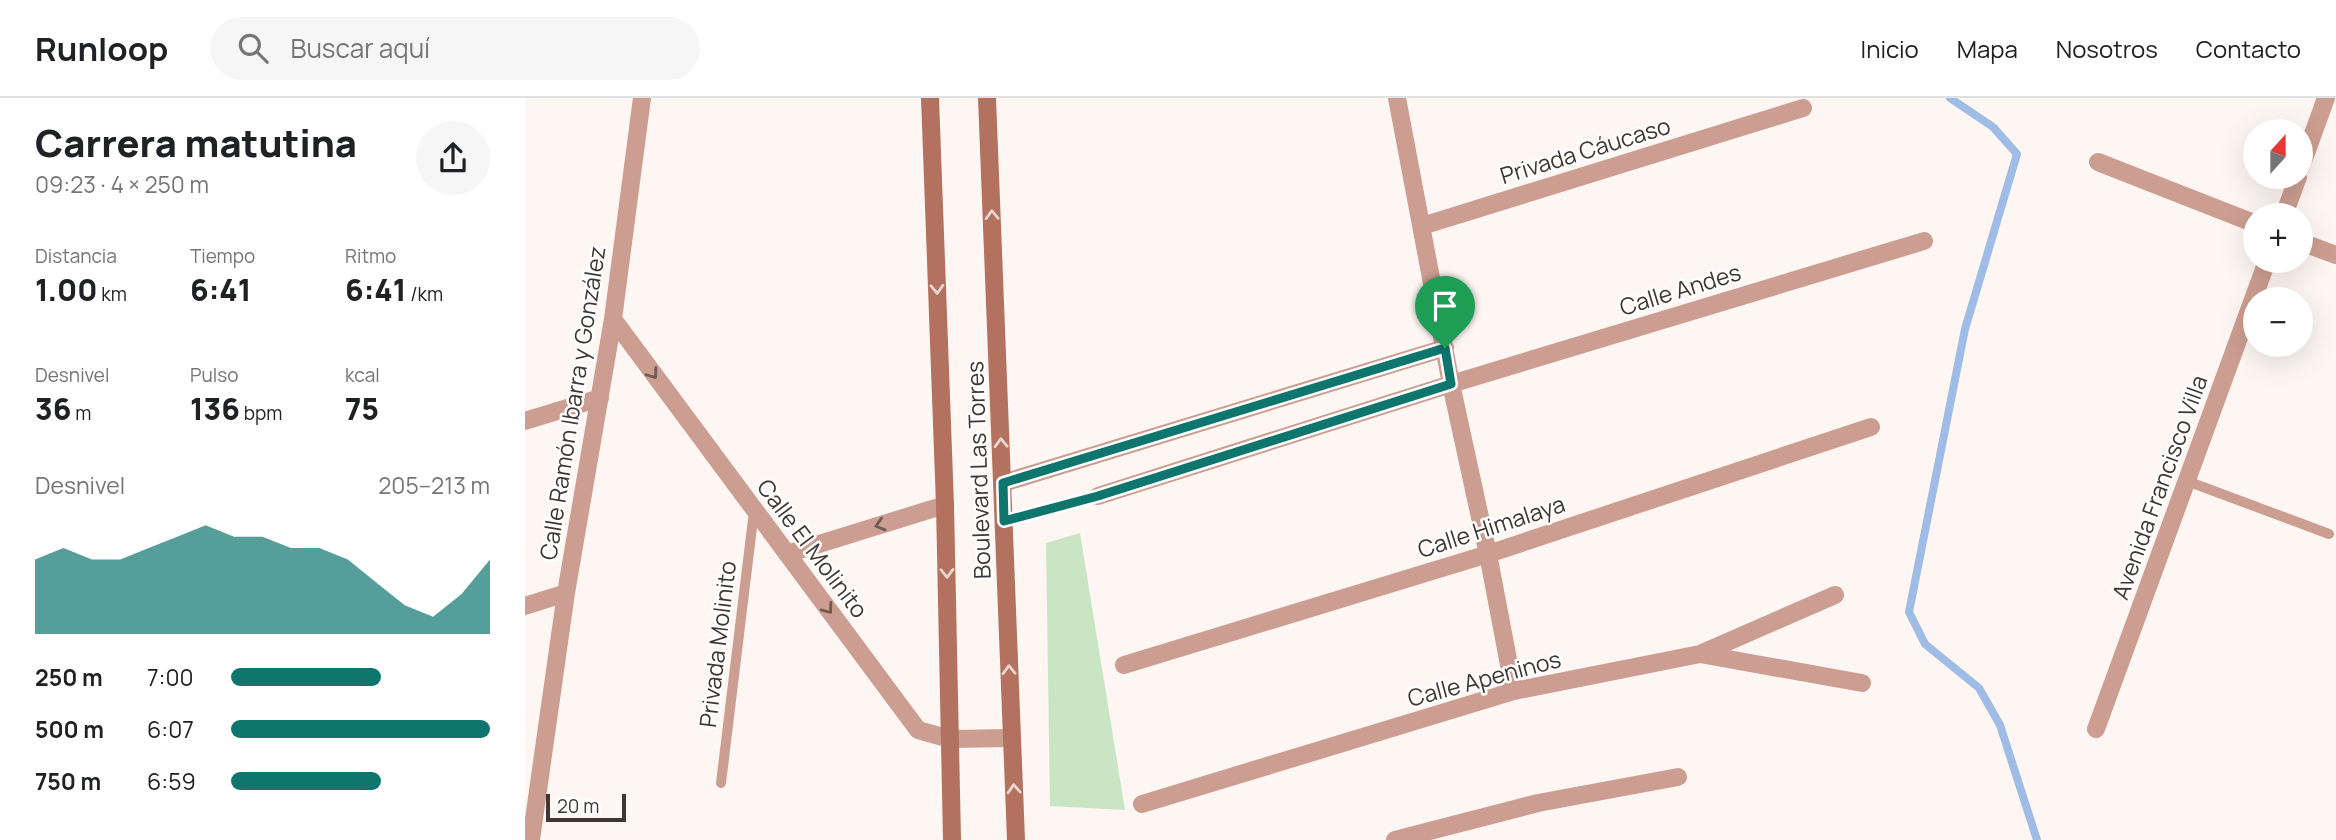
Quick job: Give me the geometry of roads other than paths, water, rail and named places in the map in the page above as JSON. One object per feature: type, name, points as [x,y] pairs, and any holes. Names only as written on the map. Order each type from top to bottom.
[{"type":"main road","name":"Boulevard Las Torres","points":[[930,98],[945,505],[952,840]]},
{"type":"main road","name":"Boulevard Las Torres","points":[[987,98],[1016,840]]},
{"type":"street","name":"Calle Ramón Ibarra y González","points":[[531,840],[532,781],[613,319],[642,98]]},
{"type":"street","points":[[1397,98],[1451,384],[1514,691]]},
{"type":"street","points":[[2313,134],[2326,98]]},
{"type":"street","name":"Privada Cáucaso","points":[[1423,226],[1803,108]]},
{"type":"street","points":[[2098,162],[2243,219]]},
{"type":"street","name":"Calle Andes","points":[[1098,496],[1451,384],[1924,241]]},
{"type":"street","points":[[2313,246],[2336,255]]},
{"type":"street","name":"Avenida Francisco Villa","points":[[2096,729],[2263,273]]},
{"type":"street","name":"Calle El Molinito","points":[[613,319],[918,730],[950,739],[1012,738]]},
{"type":"street","points":[[1003,483],[1445,348]]},
{"type":"street","points":[[525,421],[600,398]]},
{"type":"street","name":"Calle Himalaya","points":[[1124,665],[1488,554],[1871,427]]},
{"type":"street","points":[[787,554],[945,505]]},
{"type":"street","points":[[525,606],[566,593]]},
{"type":"street","name":"Calle Apeninos","points":[[1142,804],[1514,691],[1700,654],[1835,595]]},
{"type":"street","points":[[1700,654],[1862,683]]},
{"type":"street","points":[[1395,840],[1538,803],[1678,777]]},
{"type":"lane","points":[[2187,481],[2329,534]]},
{"type":"lane","name":"Privada Molinito","points":[[721,783],[754,511]]},
{"type":"waterway","points":[[1950,98],[1993,127],[2017,154],[1965,329],[1909,612],[1925,644],[1979,688],[2000,725],[2037,840]]}]
